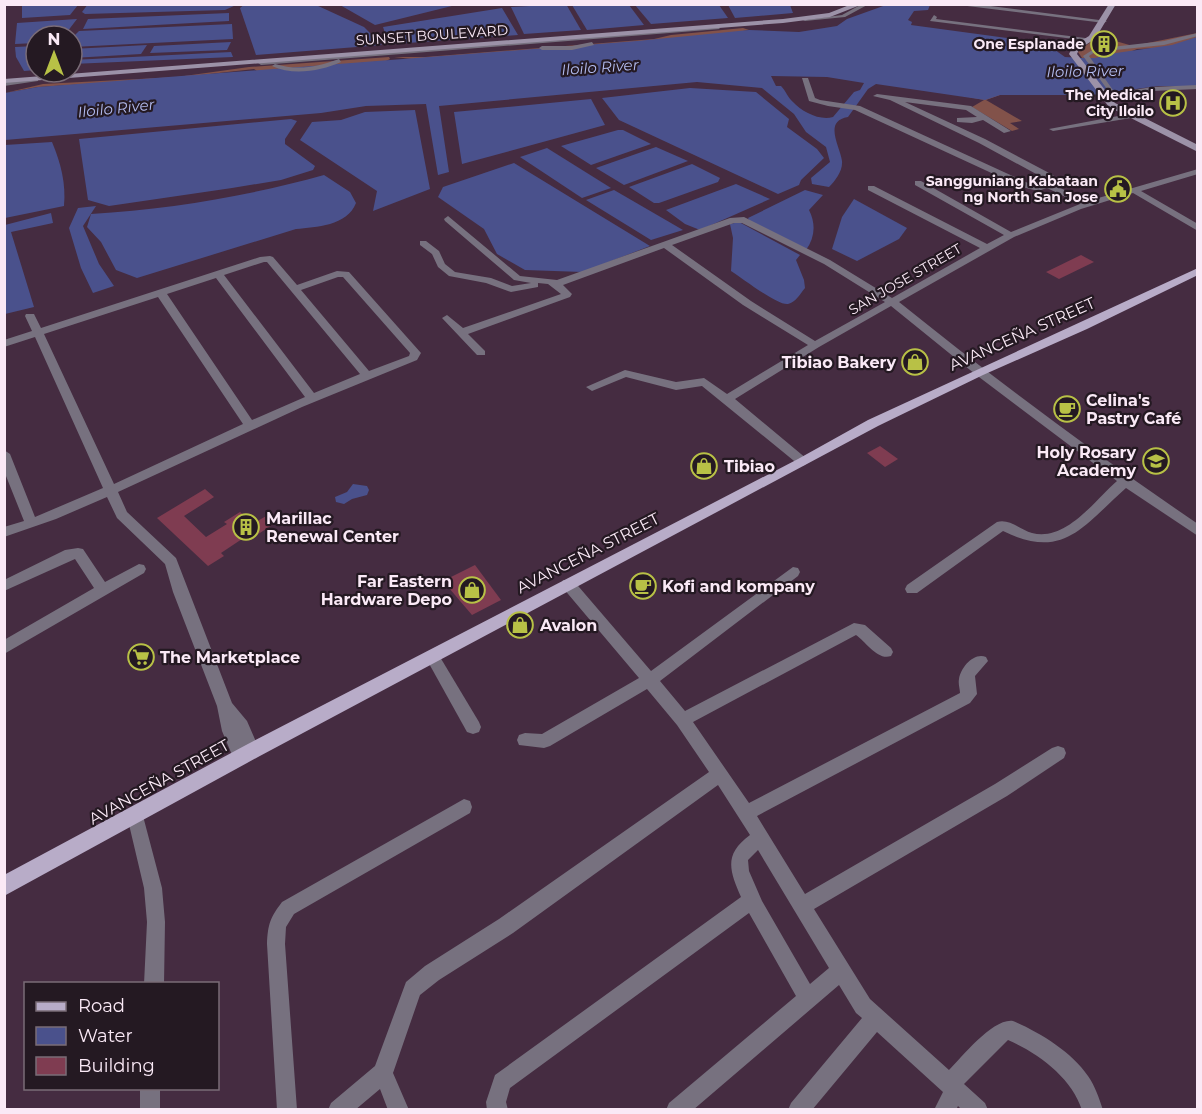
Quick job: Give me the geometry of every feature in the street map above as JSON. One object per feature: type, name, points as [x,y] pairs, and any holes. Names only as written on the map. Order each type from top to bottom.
[{"type":"main road","name":"SUNSET BOULEVARD","points":[[84,70],[562,37],[783,18],[825,12],[849,4]]},
{"type":"main road","name":"SUNSET BOULEVARD","points":[[84,72],[783,21],[830,15],[860,4]]},
{"type":"main road","points":[[1113,4],[1090,39],[1076,48],[1073,54],[1110,95],[1112,105],[1197,149]]},
{"type":"main road","name":"SUNSET BOULEVARD","points":[[4,81],[24,77]]},
{"type":"main road","name":"AVANCEÑA STREET","points":[[4,886],[246,754],[803,462],[873,423],[979,372],[1083,327],[1197,271]]},
{"type":"street","points":[[4,81],[760,25],[832,17],[851,13],[867,4]]},
{"type":"street","points":[[954,4],[1103,22]]},
{"type":"street","points":[[1098,12],[1109,13]]},
{"type":"street","points":[[832,17],[838,21]]},
{"type":"street","points":[[934,17],[932,20],[1090,39]]},
{"type":"street","points":[[1197,34],[1173,42],[1094,51],[1086,55],[1110,95],[1197,87]]},
{"type":"street","points":[[542,48],[572,48],[592,44]]},
{"type":"street","points":[[1119,44],[1130,48]]},
{"type":"street","points":[[275,66],[313,68],[339,61]]},
{"type":"street","points":[[805,80],[812,99],[823,105],[857,108],[1025,186],[1044,186],[1054,182],[1050,177],[982,141],[892,99]]},
{"type":"street","points":[[877,96],[968,108],[1007,131],[972,144]]},
{"type":"street","points":[[945,105],[944,111],[957,119],[972,121],[983,117]]},
{"type":"street","points":[[1053,129],[1134,115]]},
{"type":"street","points":[[951,152],[962,148]]},
{"type":"street","name":"SAN JOSE STREET","points":[[727,399],[815,345],[1011,235],[1082,205],[1197,171]]},
{"type":"street","points":[[918,183],[1011,235]]},
{"type":"street","points":[[1044,186],[1082,205]]},
{"type":"street","points":[[871,188],[987,248]]},
{"type":"street","points":[[1133,190],[1197,228]]},
{"type":"street","points":[[448,219],[517,278],[554,283],[567,294],[463,332]]},
{"type":"street","points":[[423,243],[436,253],[441,265],[452,274],[488,280],[517,289],[554,283],[741,219],[827,262],[892,302],[979,372],[1125,481],[1197,531]]},
{"type":"street","points":[[666,245],[747,303],[815,345]]},
{"type":"street","points":[[4,344],[263,259],[270,259],[367,375]]},
{"type":"street","points":[[218,274],[312,399]]},
{"type":"street","points":[[4,532],[113,491],[186,455],[312,399],[413,358],[416,353],[346,274],[337,274],[295,289]]},
{"type":"street","points":[[161,293],[251,427]]},
{"type":"street","points":[[30,316],[123,514],[171,562],[180,592],[225,706],[241,726],[246,754]]},
{"type":"street","points":[[447,318],[481,353]]},
{"type":"street","points":[[592,387],[627,373],[676,386],[704,382],[803,462]]},
{"type":"street","points":[[4,454],[31,522]]},
{"type":"street","points":[[912,589],[1002,525],[1034,538],[1045,539],[1061,534],[1076,525],[1125,481]]},
{"type":"street","points":[[4,586],[70,554],[78,553],[103,590]]},
{"type":"street","points":[[4,648],[139,569]]},
{"type":"street","points":[[525,740],[544,741],[651,679],[793,572]]},
{"type":"street","points":[[568,584],[651,679],[683,720],[746,813],[863,1006],[978,1110]]},
{"type":"street","points":[[683,720],[854,629],[860,630],[886,652]]},
{"type":"street","points":[[432,656],[473,727]]},
{"type":"street","points":[[746,813],[965,698],[969,694],[965,681],[969,670],[981,661]]},
{"type":"street","points":[[803,904],[1001,790],[1058,753]]},
{"type":"street","points":[[338,1110],[383,1073],[413,989],[432,973],[506,926],[720,774]]},
{"type":"street","points":[[287,1110],[276,944],[277,924],[288,908],[464,807]]},
{"type":"street","points":[[135,816],[153,888],[156,922],[154,982]]},
{"type":"street","points":[[761,837],[742,853],[738,861],[752,900],[809,1000]]},
{"type":"street","points":[[498,1110],[496,1102],[502,1082],[752,900]]},
{"type":"street","points":[[676,1110],[809,1000],[840,971]]},
{"type":"street","points":[[798,1110],[875,1018]]},
{"type":"street","points":[[944,1110],[953,1087],[1006,1030],[1013,1031],[1068,1067],[1080,1078],[1088,1090],[1093,1110]]},
{"type":"street","points":[[383,1073],[399,1110]]},
{"type":"street","points":[[150,1090],[150,1110]]},
{"type":"shaded area","points":[[743,28],[749,30],[713,36],[412,59],[394,57],[425,57],[654,39],[671,35]]},
{"type":"shaded area","points":[[1197,33],[1197,42],[1180,47],[1137,49],[1108,61],[1082,58],[1078,52],[1098,36],[1133,46]]},
{"type":"shaded area","points":[[389,57],[390,59],[257,71],[254,69],[165,79],[38,87],[5,93],[43,84],[84,84],[84,82],[177,77],[249,67]]},
{"type":"shaded area","points":[[1092,91],[1096,94],[1000,95],[986,100],[1022,121],[1010,123],[1019,129],[1012,131],[972,107],[984,100],[963,96]]},
{"type":"water","points":[[22,4],[78,5],[70,15],[22,18]]},
{"type":"water","points":[[88,4],[236,5],[225,10],[85,14],[82,12]]},
{"type":"water","points":[[245,4],[316,5],[364,27],[382,45],[256,55],[240,8]]},
{"type":"water","points":[[566,4],[581,30],[524,34],[511,7]]},
{"type":"water","points":[[340,5],[456,5],[375,25]]},
{"type":"water","points":[[572,5],[629,5],[644,25],[587,30]]},
{"type":"water","points":[[635,5],[719,5],[728,18],[651,24]]},
{"type":"water","points":[[728,5],[790,5],[793,13],[735,18]]},
{"type":"water","name":"Iloilo River","points":[[886,5],[930,5],[928,10],[914,11],[908,20],[912,22],[911,25],[1021,40],[1055,50],[1065,57],[1082,58],[1095,58],[1172,45],[1197,37],[1197,86],[1158,86],[1092,95],[1000,95],[985,100],[876,84],[868,89],[848,117],[836,123],[835,135],[842,165],[829,187],[812,184],[811,178],[830,162],[826,147],[806,132],[794,114],[762,88],[697,82],[439,106],[449,172],[438,175],[426,104],[366,106],[321,113],[5,140],[5,93],[38,87],[637,41],[749,30],[799,32],[837,26],[847,19]],"holes":[[[771,76],[827,77],[864,83],[833,117],[823,118],[801,109],[781,86],[776,86]]]},
{"type":"water","points":[[502,8],[518,35],[394,44],[398,40],[385,33],[383,27]]},
{"type":"water","points":[[229,13],[229,21],[84,29],[88,19]]},
{"type":"water","points":[[77,19],[73,24],[24,24],[24,44],[15,44],[17,23]]},
{"type":"water","points":[[232,24],[233,39],[84,46],[84,31]]},
{"type":"water","points":[[231,42],[227,50],[150,53],[154,46]]},
{"type":"water","points":[[147,45],[141,54],[84,57],[84,48]]},
{"type":"water","points":[[15,47],[24,47],[24,71],[16,57]]},
{"type":"water","points":[[231,52],[233,57],[84,63],[84,59]]},
{"type":"water","points":[[690,88],[756,92],[789,119],[787,127],[817,149],[824,158],[801,180],[799,185],[778,194],[619,120],[602,98]]},
{"type":"water","points":[[591,99],[605,125],[462,164],[454,112]]},
{"type":"water","points":[[415,110],[430,189],[373,211],[377,191],[300,140],[312,122],[341,120],[365,112]]},
{"type":"water","points":[[291,119],[297,121],[285,139],[285,144],[315,166],[313,170],[281,180],[109,206],[88,200],[79,139]]},
{"type":"water","points":[[623,130],[651,144],[591,165],[561,146]]},
{"type":"water","points":[[52,142],[62,174],[64,206],[5,218],[5,145]]},
{"type":"water","points":[[656,147],[688,161],[624,185],[596,168]]},
{"type":"water","points":[[547,148],[611,188],[582,198],[520,157]]},
{"type":"water","points":[[514,163],[650,246],[583,272],[525,270],[497,254],[484,229],[438,197],[443,187]]},
{"type":"water","points":[[692,164],[720,178],[718,182],[659,203],[654,203],[629,187]]},
{"type":"water","points":[[324,175],[350,192],[356,203],[352,211],[338,221],[296,229],[137,278],[116,270],[101,242],[87,227],[91,214],[150,209],[209,200]]},
{"type":"water","points":[[736,184],[770,199],[700,230],[685,224],[666,210]]},
{"type":"water","points":[[614,190],[683,230],[651,240],[586,200]]},
{"type":"water","points":[[805,190],[823,195],[809,210],[814,230],[806,250],[750,222],[748,218]]},
{"type":"water","points":[[854,199],[907,228],[899,239],[857,261],[832,249],[842,217]]},
{"type":"water","points":[[96,206],[83,226],[99,264],[114,286],[93,293],[81,268],[69,228],[78,208]]},
{"type":"water","points":[[51,213],[53,223],[11,232],[34,307],[5,314],[5,225]]},
{"type":"water","points":[[739,222],[800,255],[796,260],[805,288],[793,302],[788,304],[776,301],[731,271],[733,238],[730,224]]},
{"type":"water","points":[[353,484],[367,486],[369,490],[367,495],[344,504],[336,502],[335,497],[347,492]]},
{"type":"building","points":[[1081,255],[1094,262],[1059,279],[1046,272]]},
{"type":"building","points":[[880,446],[898,459],[885,467],[867,453]]},
{"type":"building","name":"Marillac Renewal Center","points":[[205,489],[214,497],[184,516],[206,537],[227,524],[224,522],[240,512],[254,523],[268,515],[277,522],[249,540],[245,537],[221,553],[224,556],[208,566],[157,518]]},
{"type":"building","name":"Far Eastern Hardware Depo","points":[[475,565],[501,600],[472,615],[443,581]]},
{"type":"place","name":"One Esplanade","points":[[1104,44]]},
{"type":"place","name":"The Medical City Iloilo","points":[[1173,103]]},
{"type":"place","name":"Sangguniang Kabataan ng North San Jose","points":[[1118,189]]},
{"type":"place","name":"Tibiao Bakery","points":[[915,362]]},
{"type":"place","name":"Celina's Pastry Café","points":[[1067,409]]},
{"type":"place","name":"Holy Rosary Academy","points":[[1156,461]]},
{"type":"place","name":"Tibiao","points":[[704,466]]},
{"type":"place","name":"Marillac Renewal Center","points":[[246,527]]},
{"type":"place","name":"Kofi and kompany","points":[[643,586]]},
{"type":"place","name":"Far Eastern Hardware Depo","points":[[472,590]]},
{"type":"place","name":"Avalon","points":[[520,625]]},
{"type":"place","name":"The Marketplace","points":[[141,657]]}]
